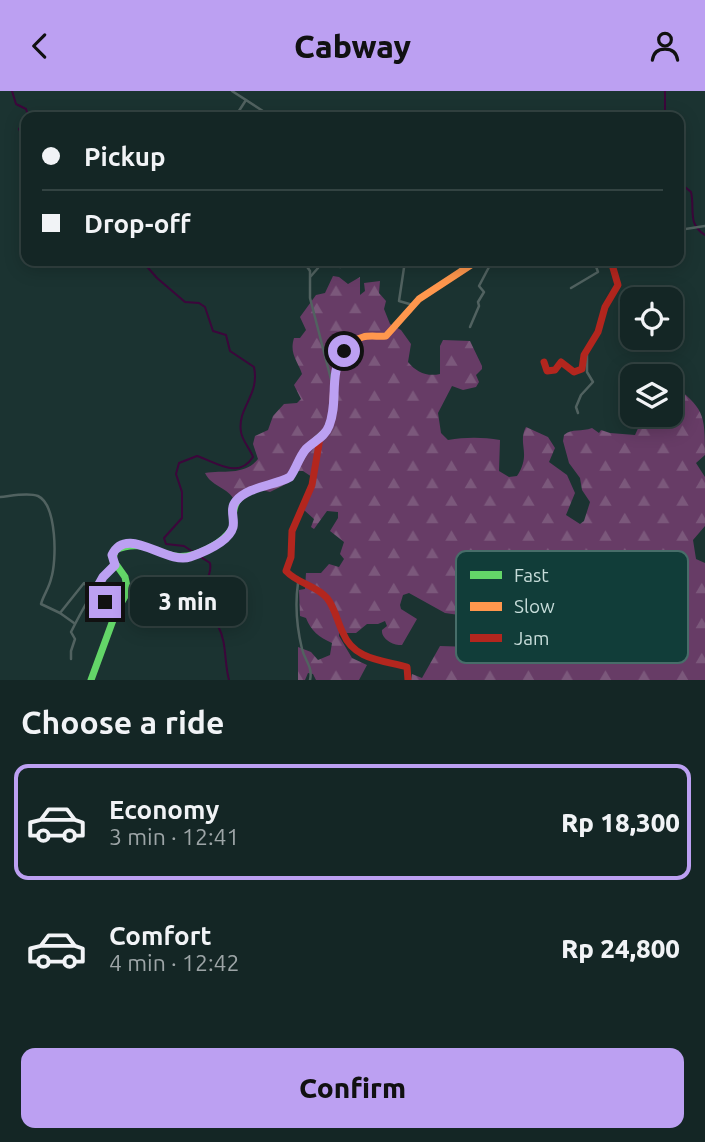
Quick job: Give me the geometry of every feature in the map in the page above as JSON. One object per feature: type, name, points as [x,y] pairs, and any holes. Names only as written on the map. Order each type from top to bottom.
[{"type":"street","points":[[232,91],[264,112]]},
{"type":"street","points":[[238,112],[246,100]]},
{"type":"street","points":[[684,229],[705,226]]},
{"type":"street","points":[[307,266],[311,276],[310,298],[333,387]]},
{"type":"street","points":[[311,276],[319,266]]},
{"type":"street","points":[[404,266],[399,302],[413,305]]},
{"type":"street","points":[[459,266],[462,272]]},
{"type":"street","points":[[91,680],[117,610],[127,593],[128,583],[115,565],[112,555],[115,549],[134,543],[144,544],[167,556],[183,558],[206,550],[225,538],[231,531],[232,512],[236,501],[252,491],[290,477],[304,452],[329,427],[335,370],[344,351],[366,337],[386,337],[413,305],[432,289],[472,266]]},
{"type":"street","points":[[470,327],[484,292],[479,286],[489,266]]},
{"type":"street","points":[[570,288],[598,272],[596,266]]},
{"type":"street","points":[[544,362],[546,370],[555,370],[561,362],[575,372],[582,369],[605,307],[618,284],[613,266]]},
{"type":"street","points":[[578,413],[576,407],[579,399],[593,382],[587,372],[587,350]]},
{"type":"street","points":[[320,437],[312,485],[292,531],[291,557],[286,570],[298,583],[325,595],[333,605],[342,631],[358,653],[407,667],[408,680]]},
{"type":"street","points":[[0,497],[32,494],[47,503],[54,552],[52,577],[41,604],[75,624]]},
{"type":"street","points":[[71,659],[75,638],[71,633],[83,606],[115,565]]},
{"type":"street","points":[[60,613],[82,583],[117,610]]},
{"type":"street","points":[[298,583],[296,599],[301,643],[310,666],[310,680]]},
{"type":"green space","points":[[333,276],[348,284],[360,277],[360,295],[365,291],[364,283],[380,281],[379,293],[386,301],[384,309],[390,324],[401,330],[411,344],[408,362],[422,373],[440,374],[440,346],[443,340],[470,341],[482,366],[476,375],[479,382],[476,387],[463,390],[452,386],[438,413],[441,433],[448,440],[500,440],[499,471],[509,477],[517,476],[521,468],[526,427],[548,437],[555,448],[549,462],[567,475],[575,493],[566,515],[580,524],[584,521],[590,502],[582,490],[580,478],[569,463],[564,435],[592,428],[599,433],[601,430],[635,435],[639,427],[683,427],[683,393],[690,399],[700,412],[704,429],[705,455],[696,463],[705,477],[705,526],[693,540],[696,559],[705,563],[705,680],[411,680],[412,674],[422,678],[440,646],[456,646],[456,663],[688,663],[688,551],[456,551],[456,615],[445,613],[409,593],[403,595],[401,609],[417,619],[402,645],[386,639],[382,633],[387,626],[385,621],[367,624],[356,633],[339,633],[352,658],[367,665],[359,680],[316,680],[313,674],[308,673],[305,680],[298,680],[298,647],[311,652],[318,660],[330,655],[332,643],[316,633],[306,618],[300,616],[299,590],[305,589],[306,573],[321,573],[329,564],[339,567],[344,559],[340,554],[344,542],[330,531],[338,518],[338,512],[327,511],[314,529],[311,527],[314,519],[304,510],[315,479],[303,471],[298,471],[288,483],[270,492],[254,488],[233,498],[205,473],[241,470],[253,464],[258,459],[253,444],[255,436],[268,430],[273,416],[284,404],[297,403],[301,399],[294,385],[302,374],[293,353],[293,344],[294,338],[300,338],[306,330],[300,317],[316,295],[325,293]]},
{"type":"waterway","points":[[12,91],[16,104],[27,112]]},
{"type":"waterway","points":[[665,91],[665,112]]},
{"type":"waterway","points":[[21,126],[21,133]]},
{"type":"waterway","points":[[684,186],[691,192],[696,226],[705,235]]},
{"type":"waterway","points":[[146,266],[185,302],[199,303],[205,307],[213,331],[226,335],[230,351],[254,367],[254,386],[241,423],[242,435],[253,457],[247,464],[234,468],[197,456],[179,463],[176,474],[182,492],[182,518],[164,538],[166,544],[184,546],[210,563],[209,574],[199,600],[203,611],[221,632],[229,680]]},
{"type":"traffic: fast","points":[[91,680],[116,612],[128,591],[125,577],[113,560],[115,550],[141,546],[181,556],[193,555],[216,544],[233,527],[233,513],[242,496],[290,477],[306,449],[327,430],[332,416]]},
{"type":"traffic: slow","points":[[332,416],[334,381],[344,350],[363,337],[386,336],[419,299],[469,266]]},
{"type":"traffic: jam","points":[[544,362],[547,371],[555,370],[561,362],[574,372],[582,369],[584,355],[598,332],[605,307],[618,285],[612,266]]},
{"type":"traffic: jam","points":[[320,438],[312,485],[292,531],[291,557],[286,571],[327,598],[343,633],[354,649],[370,658],[407,667],[408,680]]},
{"type":"route","points":[[105,602],[94,593],[103,577],[115,565],[112,555],[115,549],[139,543],[162,554],[189,557],[220,542],[229,534],[233,527],[232,512],[236,501],[252,491],[290,477],[304,452],[318,441],[329,427],[334,405],[335,370],[344,351]]}]
